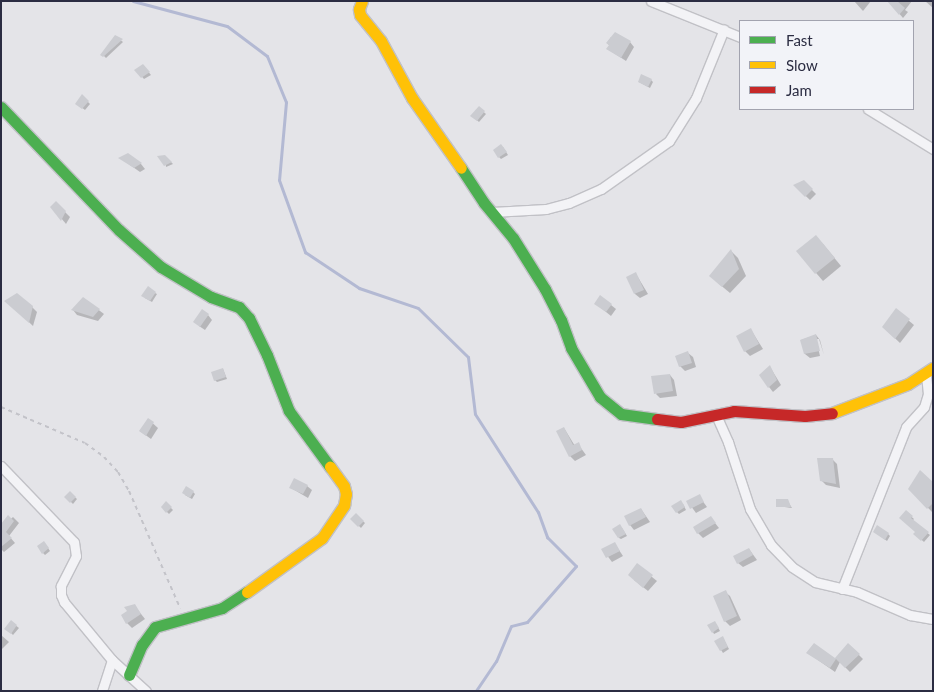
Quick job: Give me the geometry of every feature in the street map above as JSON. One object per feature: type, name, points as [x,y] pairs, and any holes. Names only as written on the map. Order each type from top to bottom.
[{"type":"street","points":[[362,1],[359,9],[360,15],[381,41],[427,121],[442,138],[484,203],[513,238],[545,289],[561,320],[581,367],[600,397],[621,414],[681,422],[734,411],[805,416],[826,415],[908,384],[929,371]]},
{"type":"street","points":[[651,1],[739,37]]},
{"type":"street","points":[[492,212],[546,209],[569,203],[601,189],[669,141],[696,98],[724,30]]},
{"type":"street","points":[[1,107],[119,230],[160,267],[211,296],[239,307],[249,318],[267,355],[289,411],[344,486],[344,505],[322,538],[254,588],[222,608],[184,617],[156,627],[142,645],[129,675]]},
{"type":"street","points":[[870,110],[933,149]]},
{"type":"street","points":[[842,589],[906,427],[924,407],[928,394],[929,371]]},
{"type":"street","points":[[716,415],[728,442],[750,509],[771,545],[792,567],[815,582],[872,597],[910,615],[933,619]]},
{"type":"street","points":[[1,466],[74,542],[76,556],[61,586],[61,595],[64,602],[112,660],[146,691]]},
{"type":"street","points":[[102,691],[112,660]]},
{"type":"path","points":[[1,407],[85,443],[104,457],[118,472],[129,491],[184,617]]},
{"type":"building","points":[[887,1],[897,1],[905,8],[899,15]]},
{"type":"building","points":[[615,32],[631,41],[621,58],[606,49],[609,45],[606,43]]},
{"type":"building","points":[[115,35],[123,39],[103,57],[100,55]]},
{"type":"building","points":[[143,64],[150,72],[141,78],[134,70]]},
{"type":"building","points":[[641,74],[652,79],[648,87],[638,82]]},
{"type":"building","points":[[82,94],[89,101],[82,109],[75,104]]},
{"type":"building","points":[[479,106],[485,111],[477,121],[470,116]]},
{"type":"building","points":[[501,144],[507,152],[498,158],[493,150]]},
{"type":"building","points":[[128,153],[142,163],[134,168],[118,158]]},
{"type":"building","points":[[165,155],[172,162],[164,166],[157,156]]},
{"type":"building","points":[[804,180],[813,189],[805,197],[793,185]]},
{"type":"building","points":[[56,201],[66,211],[61,221],[50,207]]},
{"type":"building","points":[[816,235],[835,258],[815,274],[796,251]]},
{"type":"building","points":[[731,249],[739,269],[722,287],[709,276]]},
{"type":"building","points":[[636,272],[644,290],[634,294],[626,277]]},
{"type":"building","points":[[148,286],[156,292],[150,301],[141,296]]},
{"type":"building","points":[[17,293],[33,306],[29,323],[4,301]]},
{"type":"building","points":[[600,295],[612,304],[606,312],[594,304]]},
{"type":"building","points":[[83,297],[100,309],[93,317],[71,310]]},
{"type":"building","points":[[896,308],[910,319],[895,339],[882,327]]},
{"type":"building","points":[[202,309],[209,314],[200,327],[193,322]]},
{"type":"building","points":[[751,328],[759,344],[744,352],[736,336]]},
{"type":"building","points":[[816,334],[820,351],[804,354],[800,340]]},
{"type":"building","points":[[688,351],[692,363],[679,367],[675,356]]},
{"type":"building","points":[[770,365],[777,380],[768,388],[759,375]]},
{"type":"building","points":[[223,368],[226,377],[214,381],[211,372]]},
{"type":"building","points":[[670,374],[673,391],[654,394],[651,376]]},
{"type":"building","points":[[148,418],[154,422],[146,436],[139,431]]},
{"type":"building","points":[[564,427],[573,445],[579,442],[582,450],[569,457],[556,431]]},
{"type":"building","points":[[817,458],[833,458],[836,484],[820,481]]},
{"type":"building","points":[[920,470],[933,482],[933,503],[927,509],[908,489]]},
{"type":"building","points":[[294,478],[308,485],[303,494],[289,488]]},
{"type":"building","points":[[186,486],[194,491],[190,498],[182,493]]},
{"type":"building","points":[[70,491],[76,497],[70,503],[64,497]]},
{"type":"building","points":[[700,494],[704,502],[690,509],[686,501]]},
{"type":"building","points":[[776,499],[788,499],[791,507],[776,507]]},
{"type":"building","points":[[681,500],[685,507],[676,513],[671,506]]},
{"type":"building","points":[[166,501],[172,507],[166,513],[161,507]]},
{"type":"building","points":[[641,508],[646,517],[629,526],[624,516]]},
{"type":"building","points":[[906,510],[913,516],[911,518],[929,532],[921,541],[913,534],[915,532],[899,518]]},
{"type":"building","points":[[356,513],[364,521],[358,527],[350,519]]},
{"type":"building","points":[[8,515],[14,521],[6,532],[12,538],[1,547],[1,524]]},
{"type":"building","points":[[711,516],[716,523],[697,534],[693,527]]},
{"type":"building","points":[[620,524],[626,534],[618,538],[612,529]]},
{"type":"building","points":[[877,525],[889,533],[885,540],[873,532]]},
{"type":"building","points":[[44,541],[49,548],[42,554],[37,546]]},
{"type":"building","points":[[615,542],[620,551],[606,558],[601,549]]},
{"type":"building","points":[[749,548],[753,555],[737,564],[733,556]]},
{"type":"building","points":[[637,563],[653,575],[643,588],[628,575]]},
{"type":"building","points":[[726,590],[737,616],[724,622],[713,596]]},
{"type":"building","points":[[135,604],[141,614],[126,624],[121,615],[127,611],[124,607]]},
{"type":"building","points":[[11,620],[17,625],[11,634],[4,629]]},
{"type":"building","points":[[715,621],[719,628],[712,633],[707,625]]},
{"type":"building","points":[[723,636],[728,647],[720,651],[714,641]]},
{"type":"building","points":[[814,643],[835,658],[848,643],[860,654],[845,668],[836,659],[830,668],[806,653]]},
{"type":"waterway","points":[[133,1],[227,26],[267,56],[286,102],[279,180],[305,252],[359,288],[418,308],[468,357],[475,414],[538,512],[547,537],[576,566],[527,622],[511,626],[496,661],[476,691]]},
{"type":"traffic: fast","points":[[1,107],[119,230],[161,267],[211,297],[239,307],[249,318],[267,355],[289,411],[330,467]]},
{"type":"traffic: fast","points":[[461,168],[484,203],[513,238],[545,289],[561,320],[571,348],[600,397],[621,414],[657,419]]},
{"type":"traffic: fast","points":[[129,675],[142,645],[155,627],[222,608],[247,592]]},
{"type":"traffic: slow","points":[[362,1],[359,9],[360,15],[381,41],[412,98],[461,168]]},
{"type":"traffic: slow","points":[[832,413],[908,384],[933,368]]},
{"type":"traffic: slow","points":[[247,592],[322,538],[344,505],[346,494],[344,486],[330,467]]},
{"type":"traffic: jam","points":[[657,419],[681,422],[734,411],[805,416],[832,413]]}]
